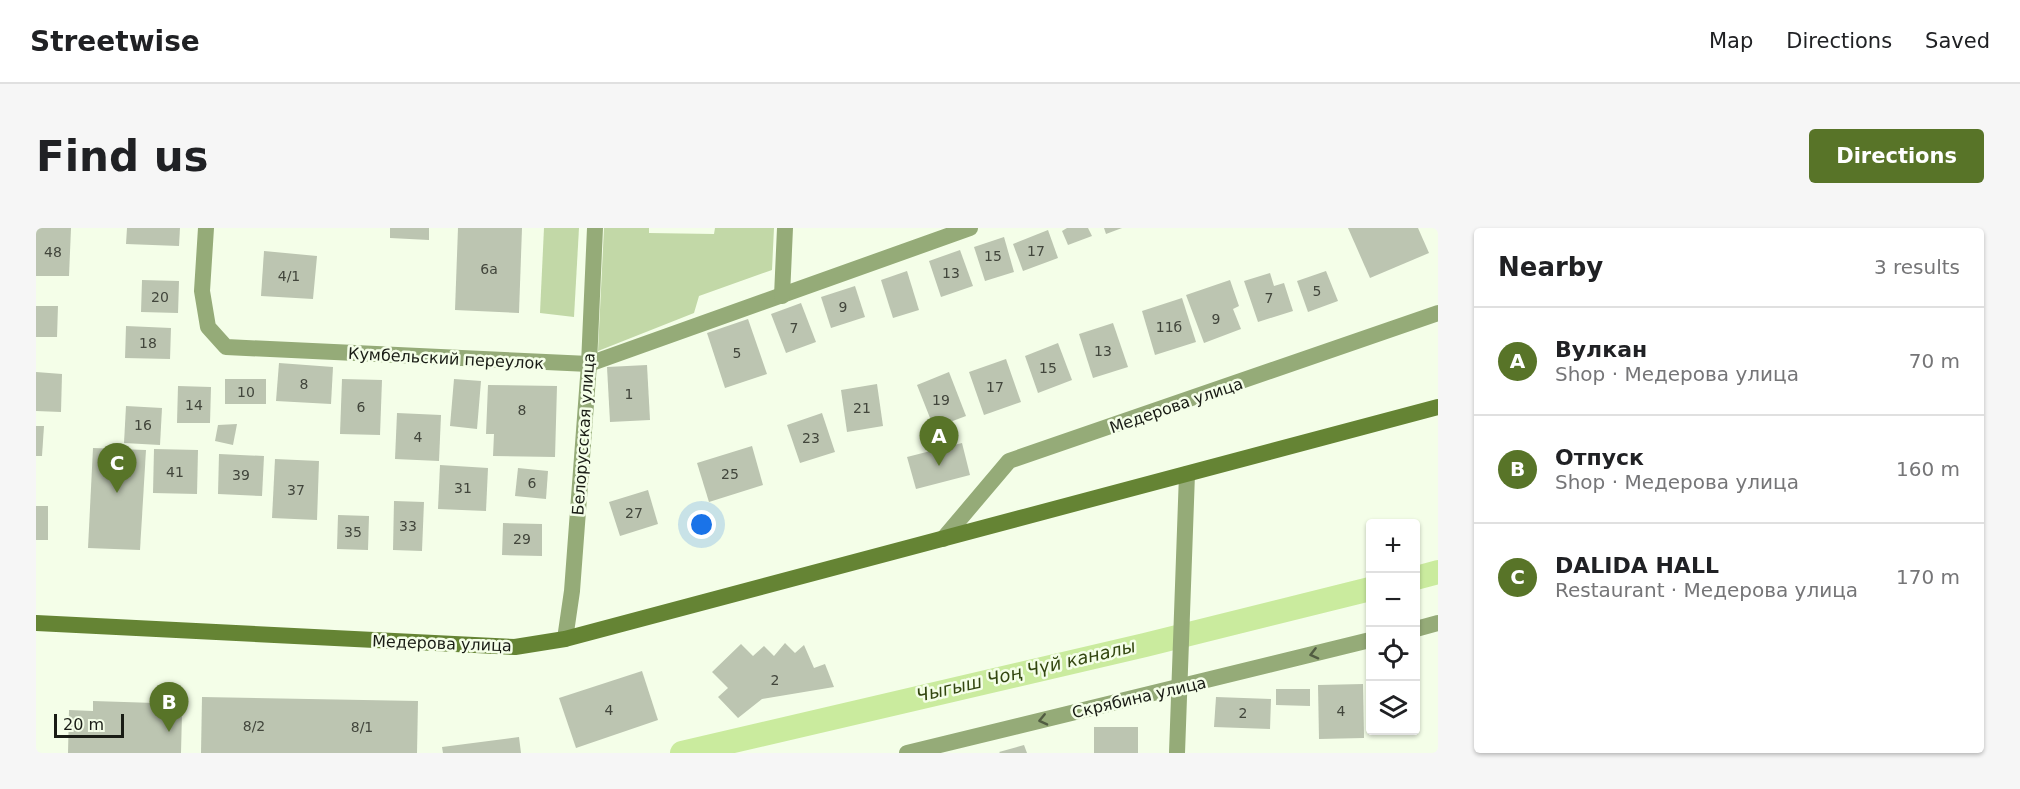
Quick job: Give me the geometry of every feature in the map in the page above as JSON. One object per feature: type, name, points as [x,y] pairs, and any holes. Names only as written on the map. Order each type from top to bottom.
[{"type":"main road","name":"Медерова улица","points":[[36,623],[515,648],[565,639],[1438,407]]},
{"type":"street","name":"Кумбельский переулок","points":[[206,228],[202,291],[208,327],[226,347],[589,364],[970,228]]},
{"type":"street","name":"Белорусская улица","points":[[565,639],[572,591],[589,364],[595,228]]},
{"type":"street","points":[[782,296],[785,228]]},
{"type":"street","name":"Медерова улица","points":[[944,539],[1010,461],[1438,313]]},
{"type":"street","points":[[1178,753],[1187,474]]},
{"type":"street","points":[[1420,628],[1438,623]]},
{"type":"street","name":"Скрябина улица","points":[[907,753],[964,746],[1366,641]]},
{"type":"green space","points":[[544,228],[579,228],[574,317],[540,313]]},
{"type":"green space","points":[[604,228],[649,228],[649,233],[714,234],[715,228],[774,228],[772,270],[699,296],[694,313],[598,351]]},
{"type":"building","points":[[36,228],[71,228],[69,276],[36,276]]},
{"type":"building","points":[[127,228],[180,228],[179,246],[126,244]]},
{"type":"building","points":[[390,228],[429,228],[429,240],[390,238]]},
{"type":"building","points":[[458,228],[522,228],[519,313],[455,310]]},
{"type":"building","points":[[1067,228],[1088,228],[1092,236],[1068,245],[1062,231]]},
{"type":"building","points":[[1104,228],[1122,228],[1106,234]]},
{"type":"building","points":[[1348,228],[1418,228],[1429,253],[1370,278]]},
{"type":"building","points":[[1048,230],[1058,258],[1023,271],[1013,244]]},
{"type":"building","points":[[1004,237],[1014,272],[985,281],[974,247]]},
{"type":"building","points":[[960,250],[973,286],[941,297],[929,261]]},
{"type":"building","points":[[264,251],[317,256],[313,299],[261,296]]},
{"type":"building","points":[[907,271],[919,310],[893,318],[881,280]]},
{"type":"building","points":[[1326,271],[1338,301],[1308,312],[1297,281]]},
{"type":"building","points":[[1270,273],[1274,286],[1284,283],[1293,311],[1258,322],[1244,281]]},
{"type":"building","points":[[142,280],[179,281],[178,313],[141,312]]},
{"type":"building","points":[[1230,280],[1239,306],[1233,309],[1241,329],[1204,343],[1186,295]]},
{"type":"building","points":[[855,286],[865,317],[831,328],[821,297]]},
{"type":"building","points":[[1182,298],[1196,342],[1155,355],[1142,311]]},
{"type":"building","points":[[801,303],[816,342],[786,353],[771,314]]},
{"type":"building","points":[[36,306],[58,306],[57,337],[36,337]]},
{"type":"building","points":[[748,319],[767,374],[725,388],[707,333]]},
{"type":"building","points":[[1113,323],[1128,367],[1093,378],[1079,334]]},
{"type":"building","points":[[126,326],[171,328],[170,359],[125,358]]},
{"type":"building","points":[[1058,343],[1072,380],[1038,393],[1025,356]]},
{"type":"building","points":[[1006,359],[1021,402],[984,415],[969,372]]},
{"type":"building","points":[[279,363],[333,367],[331,404],[276,401]]},
{"type":"building","points":[[647,365],[650,420],[610,422],[607,367]]},
{"type":"building","points":[[36,372],[62,374],[61,412],[36,411]]},
{"type":"building","points":[[949,372],[966,416],[934,428],[917,385]]},
{"type":"building","points":[[225,379],[266,379],[266,404],[225,404]]},
{"type":"building","points":[[342,379],[382,380],[380,435],[340,434]]},
{"type":"building","points":[[454,379],[481,381],[477,429],[450,426]]},
{"type":"building","points":[[877,384],[883,426],[847,432],[841,390]]},
{"type":"building","points":[[488,385],[557,386],[555,457],[493,456],[494,434],[486,434]]},
{"type":"building","points":[[178,386],[211,387],[210,423],[177,423]]},
{"type":"building","points":[[126,406],[162,408],[160,445],[124,443]]},
{"type":"building","points":[[397,413],[441,415],[439,461],[395,459]]},
{"type":"building","points":[[822,413],[835,452],[800,463],[787,425]]},
{"type":"building","points":[[237,424],[233,445],[215,441],[218,425]]},
{"type":"building","points":[[36,426],[44,426],[42,456],[36,456]]},
{"type":"building","points":[[962,443],[970,475],[916,489],[907,457]]},
{"type":"building","points":[[752,446],[763,485],[709,502],[697,463]]},
{"type":"building","points":[[93,448],[146,450],[140,550],[88,548]]},
{"type":"building","points":[[154,449],[198,450],[197,494],[153,493]]},
{"type":"building","points":[[219,454],[264,456],[262,496],[218,494]]},
{"type":"building","points":[[275,459],[319,461],[317,520],[272,518]]},
{"type":"building","points":[[440,465],[488,468],[486,511],[438,509]]},
{"type":"building","points":[[518,468],[548,471],[546,499],[515,496]]},
{"type":"building","points":[[648,490],[658,524],[620,536],[609,502]]},
{"type":"building","points":[[394,501],[424,502],[422,551],[393,550]]},
{"type":"building","points":[[36,506],[48,506],[48,540],[36,540]]},
{"type":"building","points":[[338,515],[369,516],[368,550],[337,549]]},
{"type":"building","points":[[503,523],[542,524],[542,556],[502,555]]},
{"type":"building","points":[[785,643],[795,653],[804,645],[814,668],[825,664],[834,687],[762,699],[738,718],[718,697],[728,688],[712,672],[741,644],[753,656],[764,646],[774,656]]},
{"type":"building","points":[[642,671],[658,720],[576,748],[559,698]]},
{"type":"building","points":[[1363,684],[1364,738],[1319,739],[1318,685]]},
{"type":"building","points":[[1276,689],[1310,689],[1310,706],[1276,705]]},
{"type":"building","points":[[202,697],[418,701],[417,753],[201,753]]},
{"type":"building","points":[[1216,697],[1271,699],[1270,729],[1214,727]]},
{"type":"building","points":[[93,701],[155,703],[155,712],[182,713],[181,753],[68,753],[69,710],[93,711]]},
{"type":"building","points":[[1094,727],[1138,727],[1138,753],[1094,753]]},
{"type":"building","points":[[519,737],[521,753],[443,753],[442,747]]},
{"type":"building","points":[[1024,745],[1027,753],[999,752]]},
{"type":"waterway","name":"Чыгыш Чоң Чүй каналы","points":[[1420,577],[1438,572]]},
{"type":"waterway","name":"Чыгыш Чоң Чүй каналы","points":[[682,753],[1145,645],[1366,590]]},
{"type":"place","name":"Вулкан","points":[[939,466]]},
{"type":"place","name":"DALIDA HALL","points":[[117,493]]},
{"type":"place","name":"Отпуск","points":[[169,732]]}]
